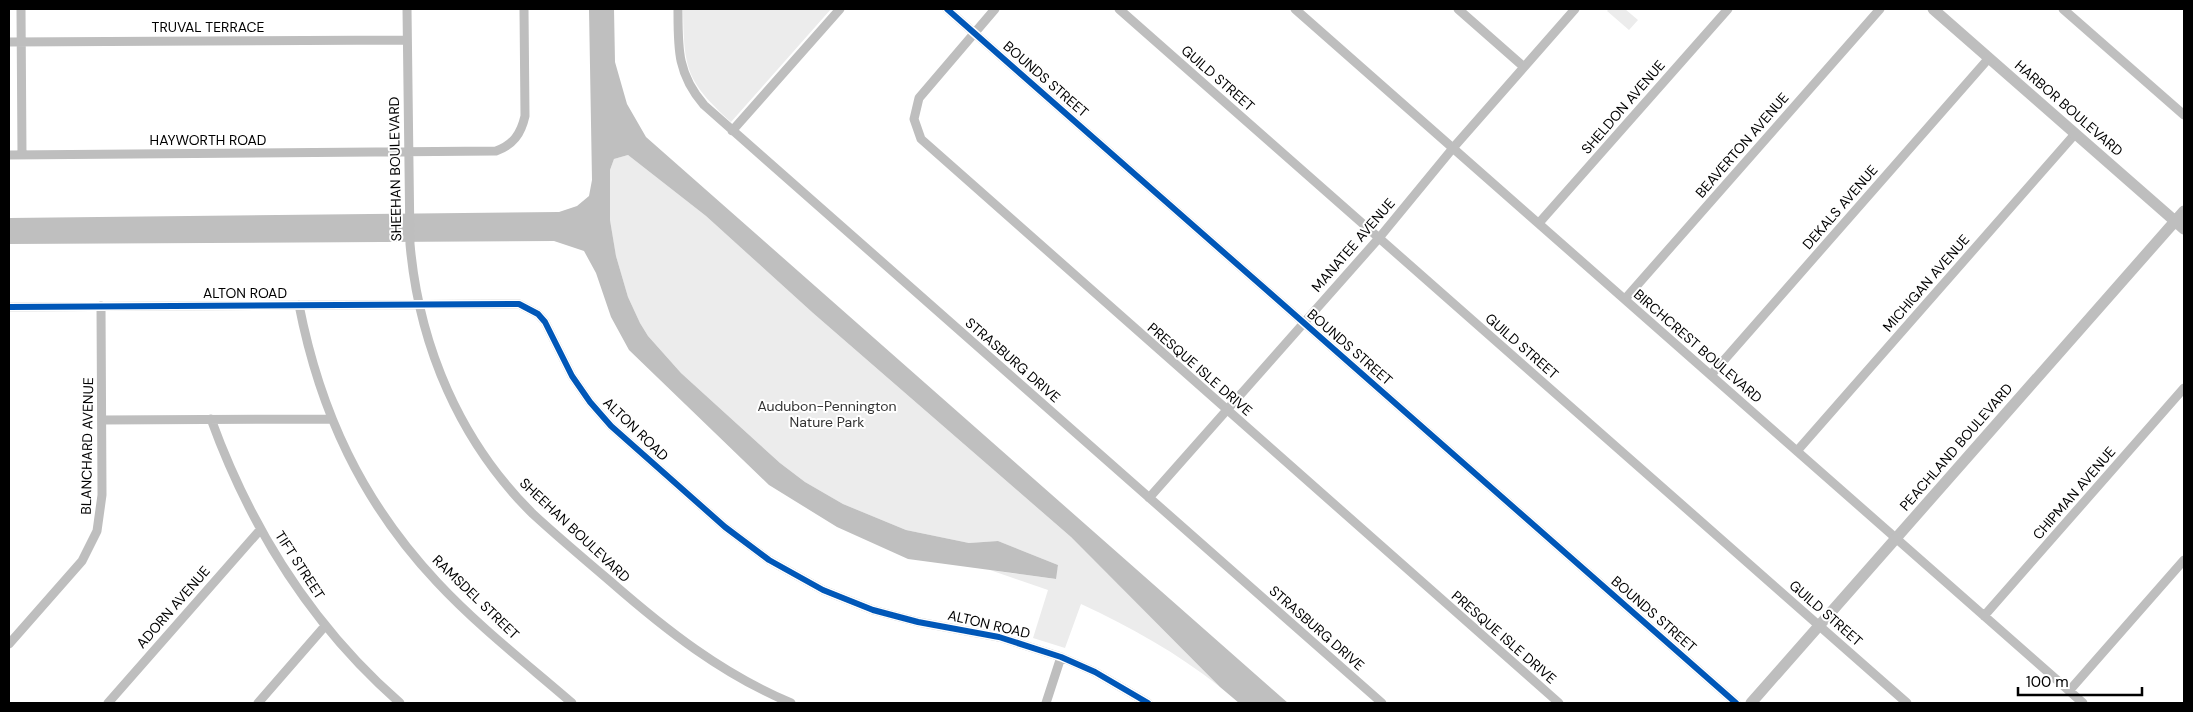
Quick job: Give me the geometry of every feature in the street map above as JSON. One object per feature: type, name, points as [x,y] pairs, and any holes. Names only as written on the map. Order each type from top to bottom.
[{"type":"street","points":[[21,9],[22,155]]},
{"type":"street","name":"SHEEHAN BOULEVARD","points":[[407,9],[410,244],[418,304],[437,368],[462,420],[494,469],[519,499],[550,529],[681,641],[739,678],[791,703]]},
{"type":"street","name":"HAYWORTH ROAD","points":[[9,155],[496,151],[507,147],[514,141],[522,130],[525,116],[524,9]]},
{"type":"street","name":"STRASBURG DRIVE","points":[[678,9],[678,45],[684,76],[694,94],[704,105],[1382,703]]},
{"type":"street","points":[[732,130],[840,9]]},
{"type":"street","name":"BOUNDS STREET","points":[[947,9],[1736,703]]},
{"type":"street","name":"PRESQUE ISLE DRIVE","points":[[996,9],[919,98],[914,119],[921,139],[1559,703]]},
{"type":"street","name":"GUILD STREET","points":[[1119,9],[1907,703]]},
{"type":"street","name":"BIRCHCREST BOULEVARD","points":[[1295,9],[2084,703]]},
{"type":"street","points":[[1458,9],[1524,67]]},
{"type":"street","name":"MANATEE AVENUE","points":[[1149,498],[1304,323],[1453,148],[1575,9]]},
{"type":"street","name":"SHELDON AVENUE","points":[[1539,224],[1728,9]]},
{"type":"street","name":"BEAVERTON AVENUE","points":[[1625,299],[1880,9]]},
{"type":"street","name":"HARBOR BOULEVARD","points":[[1933,9],[2180,225]]},
{"type":"street","name":"TRUVAL TERRACE","points":[[9,42],[407,40]]},
{"type":"street","name":"DEKALS AVENUE","points":[[1711,375],[1989,58]]},
{"type":"street","name":"MICHIGAN AVENUE","points":[[1797,451],[2075,134]]},
{"type":"street","name":"PEACHLAND BOULEVARD","points":[[1751,703],[1896,538],[2180,225],[2184,211]]},
{"type":"street","name":"ALTON ROAD","points":[[9,307],[518,304],[538,314],[545,322],[572,376],[590,402],[611,426],[726,527],[756,551],[795,576],[830,593],[873,610],[918,622],[999,637],[1061,657],[1094,672],[1148,703]]},
{"type":"street","name":"RAMSDEL STREET","points":[[299,305],[311,360],[331,419],[351,462],[374,502],[419,562],[457,602],[572,703]]},
{"type":"street","name":"BLANCHARD AVENUE","points":[[9,644],[82,560],[97,531],[102,502],[101,306]]},
{"type":"street","name":"CHIPMAN AVENUE","points":[[1984,616],[2184,388]]},
{"type":"street","name":"TIFT STREET","points":[[211,419],[231,472],[260,530],[289,578],[355,660],[400,703]]},
{"type":"street","points":[[102,420],[331,419]]},
{"type":"street","name":"ADORN AVENUE","points":[[108,703],[260,530]]},
{"type":"street","points":[[2069,691],[2184,560]]},
{"type":"street","points":[[258,703],[326,626]]},
{"type":"street","points":[[1046,703],[1061,657]]},
{"type":"green space","points":[[683,9],[831,9],[731,122],[705,95],[690,73],[685,46]]},
{"type":"green space","points":[[1609,9],[1625,9],[1638,20],[1629,30],[1607,11]]},
{"type":"green space","name":"Audubon-Pennington Nature Park","points":[[628,155],[706,216],[813,313],[1071,537],[1220,687],[1153,641],[1081,604],[1065,648],[1033,638],[1048,590],[990,570],[1055,579],[1058,565],[998,541],[969,543],[906,530],[843,504],[805,482],[780,463],[681,373],[648,336],[640,323],[628,297],[616,256],[610,220],[610,170],[614,159]]},
{"type":"shaded area","points":[[589,9],[614,9],[615,62],[627,104],[646,137],[1288,703],[1239,703],[1220,687],[1071,537],[813,313],[706,216],[628,155],[614,159],[610,170],[610,220],[616,256],[628,297],[640,323],[648,336],[681,373],[780,463],[805,482],[843,504],[906,530],[969,543],[998,541],[1058,565],[1056,579],[908,559],[837,527],[769,485],[629,350],[611,317],[596,273],[584,251],[554,241],[9,244],[9,218],[559,212],[577,206],[589,196],[592,180]]},
{"type":"waterway","points":[[2063,9],[2184,115]]},
{"type":"cycle path","points":[[947,9],[1736,703]]},
{"type":"cycle path","points":[[9,307],[519,304],[538,314],[545,322],[572,376],[590,402],[611,426],[725,527],[769,560],[823,590],[873,610],[918,622],[999,637],[1061,657],[1095,672],[1148,703]]}]
